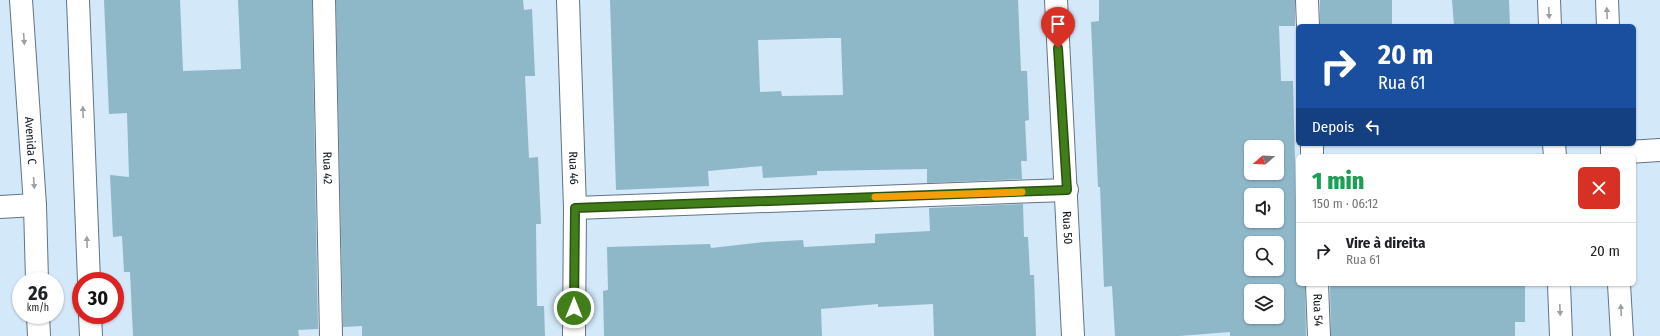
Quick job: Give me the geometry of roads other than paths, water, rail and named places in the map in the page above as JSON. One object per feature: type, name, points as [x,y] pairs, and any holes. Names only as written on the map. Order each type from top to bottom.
[{"type":"street","name":"Avenida C","points":[[21,0],[35,205],[38,272]]},
{"type":"street","points":[[78,0],[89,272]]},
{"type":"street","name":"Rua 42","points":[[324,0],[331,336]]},
{"type":"street","name":"Rua 46","points":[[568,0],[575,208],[574,336]]},
{"type":"street","name":"Rua 50","points":[[1056,0],[1067,190],[1073,336]]},
{"type":"street","points":[[1307,0],[1308,24]]},
{"type":"street","points":[[1549,0],[1550,24]]},
{"type":"street","points":[[1607,0],[1608,24]]},
{"type":"street","points":[[1612,151],[1660,150]]},
{"type":"street","points":[[575,208],[1067,190]]},
{"type":"street","points":[[0,207],[35,205]]},
{"type":"street","name":"Rua 54","points":[[1317,286],[1319,336]]},
{"type":"street","points":[[1559,286],[1561,336]]},
{"type":"street","points":[[1619,286],[1622,336]]},
{"type":"street","points":[[38,324],[39,336]]},
{"type":"street","points":[[90,324],[91,336]]}]
